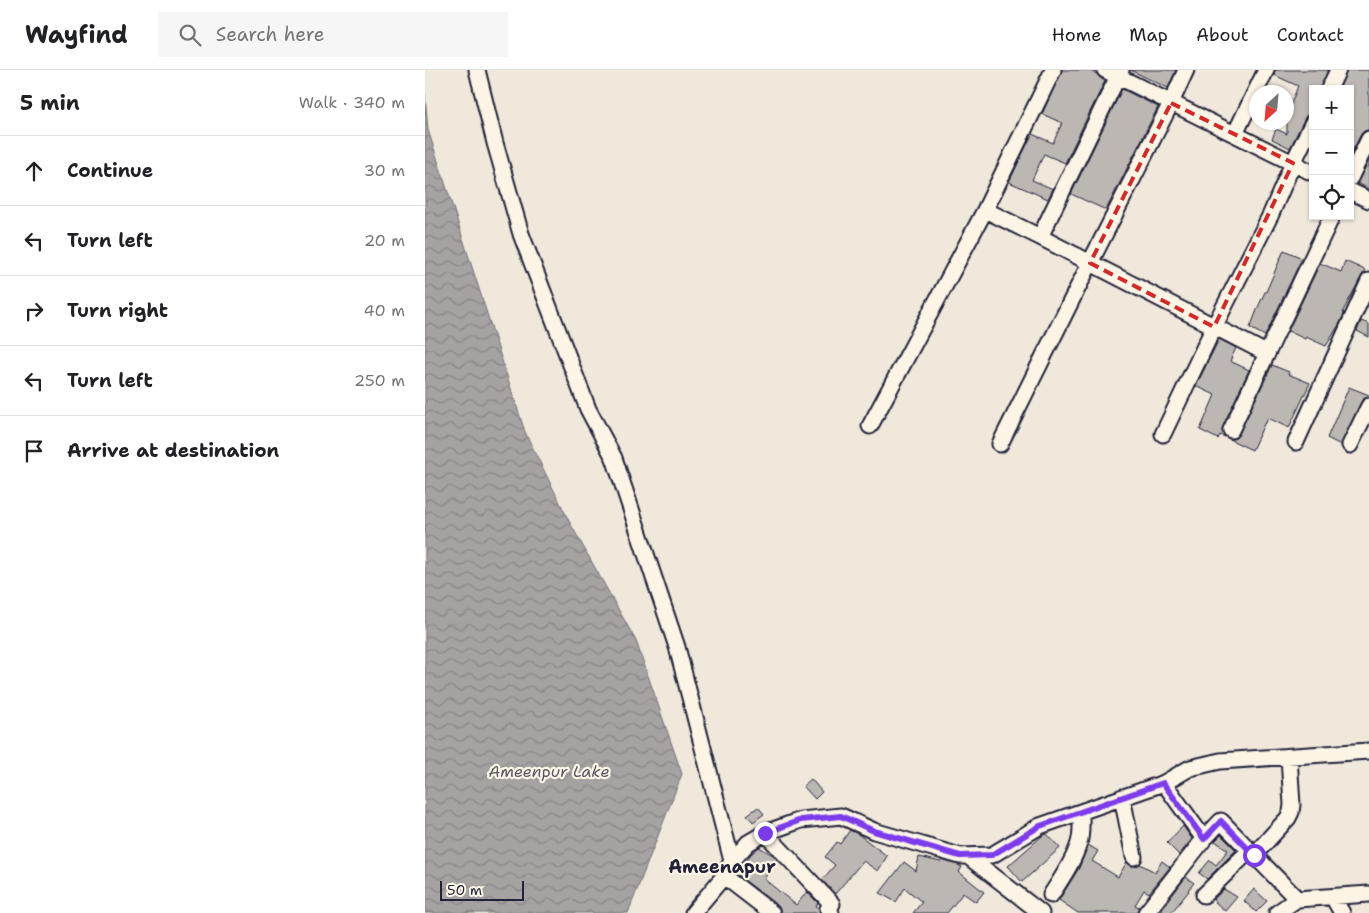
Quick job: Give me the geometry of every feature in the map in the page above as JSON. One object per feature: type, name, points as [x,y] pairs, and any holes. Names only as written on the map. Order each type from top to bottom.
[{"type":"street","points":[[477,70],[495,143],[521,234],[588,410],[614,458],[677,647],[732,861]]},
{"type":"street","points":[[870,426],[985,210],[1053,70]]},
{"type":"street","points":[[1001,444],[1186,70]]},
{"type":"street","points":[[1235,134],[1266,70]]},
{"type":"street","points":[[1331,85],[1338,70]]},
{"type":"street","points":[[1040,237],[1115,72],[1171,103],[1309,171]]},
{"type":"street","points":[[1163,434],[1271,214],[1309,130]]},
{"type":"street","points":[[1351,175],[1369,139]]},
{"type":"street","points":[[1354,193],[1369,200]]},
{"type":"street","points":[[985,210],[1266,353]]},
{"type":"street","points":[[1231,430],[1330,220]]},
{"type":"street","points":[[1296,442],[1369,281]]},
{"type":"street","points":[[1350,445],[1369,406]]},
{"type":"street","points":[[696,912],[724,876],[732,861],[748,843],[765,833],[801,820],[841,816],[874,831],[960,856],[992,855],[1040,826],[1163,783],[1189,768],[1220,761],[1369,751]]},
{"type":"street","points":[[1204,895],[1288,818],[1292,805],[1289,757]]},
{"type":"street","points":[[1163,783],[1204,839]]},
{"type":"street","points":[[1122,798],[1134,857]]},
{"type":"street","points":[[1051,895],[1079,844],[1081,812]]},
{"type":"street","points":[[1152,911],[1204,839],[1221,821],[1252,852],[1288,908],[1333,897],[1369,894]]},
{"type":"street","points":[[765,833],[832,904],[828,909],[831,913]]},
{"type":"street","points":[[969,856],[1041,913]]},
{"type":"street","points":[[724,876],[772,913]]},
{"type":"street","points":[[1333,897],[1342,913]]},
{"type":"highlighted area","points":[[1171,103],[1293,163],[1214,327],[1090,263]]},
{"type":"water","name":"Ameenpur Lake","points":[[425,93],[428,130],[525,432],[570,523],[636,641],[682,774],[628,913],[425,913]]},
{"type":"building","points":[[1062,70],[1088,70],[1097,74],[1105,81],[1065,163],[1044,154],[1032,180],[1053,189],[1048,199],[1009,182],[1032,134],[1053,143],[1062,123],[1042,114]]},
{"type":"building","points":[[1130,70],[1176,70],[1168,88]]},
{"type":"building","points":[[1275,70],[1328,70],[1322,85],[1309,85],[1309,114],[1290,148],[1272,139],[1276,130],[1287,134],[1287,130],[1294,130],[1294,96],[1298,86],[1274,75]]},
{"type":"building","points":[[1347,70],[1369,70],[1369,130],[1361,134],[1354,148],[1354,85],[1341,85]]},
{"type":"building","points":[[1122,89],[1158,107],[1106,210],[1071,194]]},
{"type":"building","points":[[1369,160],[1369,189],[1357,183]]},
{"type":"building","points":[[1284,250],[1302,258],[1265,336],[1250,328]]},
{"type":"building","points":[[1345,261],[1365,270],[1343,311],[1344,314],[1340,323],[1326,346],[1288,331],[1320,263],[1341,272]]},
{"type":"building","points":[[1361,321],[1369,324],[1369,337],[1357,331]]},
{"type":"building","points":[[1219,339],[1236,348],[1230,361],[1249,370],[1223,426],[1222,431],[1225,437],[1220,435],[1218,439],[1200,430],[1215,395],[1196,386]]},
{"type":"building","points":[[1272,365],[1310,383],[1289,428],[1268,418],[1252,450],[1229,439],[1236,438],[1239,434]]},
{"type":"building","points":[[1349,387],[1369,395],[1361,402],[1341,445],[1327,438]]},
{"type":"building","points":[[811,779],[822,792],[815,799],[803,786]]},
{"type":"building","points":[[758,807],[764,814],[753,822],[747,815]]},
{"type":"building","points":[[1183,826],[1192,839],[1179,855],[1167,843]]},
{"type":"building","points":[[850,830],[887,856],[878,871],[863,861],[835,894],[822,880],[835,865],[825,857],[837,842],[840,844]]},
{"type":"building","points":[[1047,834],[1060,848],[1022,882],[1008,866],[1042,836]]},
{"type":"building","points":[[1221,835],[1236,850],[1207,879],[1199,873],[1210,860],[1216,865],[1228,850],[1215,841]]},
{"type":"building","points":[[1088,845],[1098,851],[1092,861],[1118,877],[1127,862],[1131,866],[1140,864],[1155,872],[1162,861],[1170,867],[1149,893],[1144,890],[1135,905],[1139,907],[1137,913],[1078,913],[1059,900],[1079,868]]},
{"type":"building","points":[[759,847],[777,859],[764,879],[796,905],[807,892],[818,903],[816,906],[819,908],[820,913],[781,913],[778,906],[739,876],[749,864],[746,862],[750,855]]},
{"type":"building","points":[[919,857],[941,862],[941,860],[962,867],[959,872],[984,892],[976,902],[963,893],[947,913],[913,913],[922,902],[905,888],[896,902],[880,893],[904,862],[916,871]]},
{"type":"building","points":[[1186,877],[1194,883],[1171,913],[1165,913],[1161,910]]},
{"type":"building","points":[[1224,889],[1237,897],[1225,911],[1213,900]]},
{"type":"building","points":[[1254,889],[1267,901],[1256,912],[1244,901]]},
{"type":"district","name":"Ameenapur","points":[[722,867]]},
{"type":"route","points":[[765,833],[801,820],[841,816],[874,831],[960,856],[992,855],[1040,826],[1163,783],[1204,839],[1221,821],[1254,855]]}]
